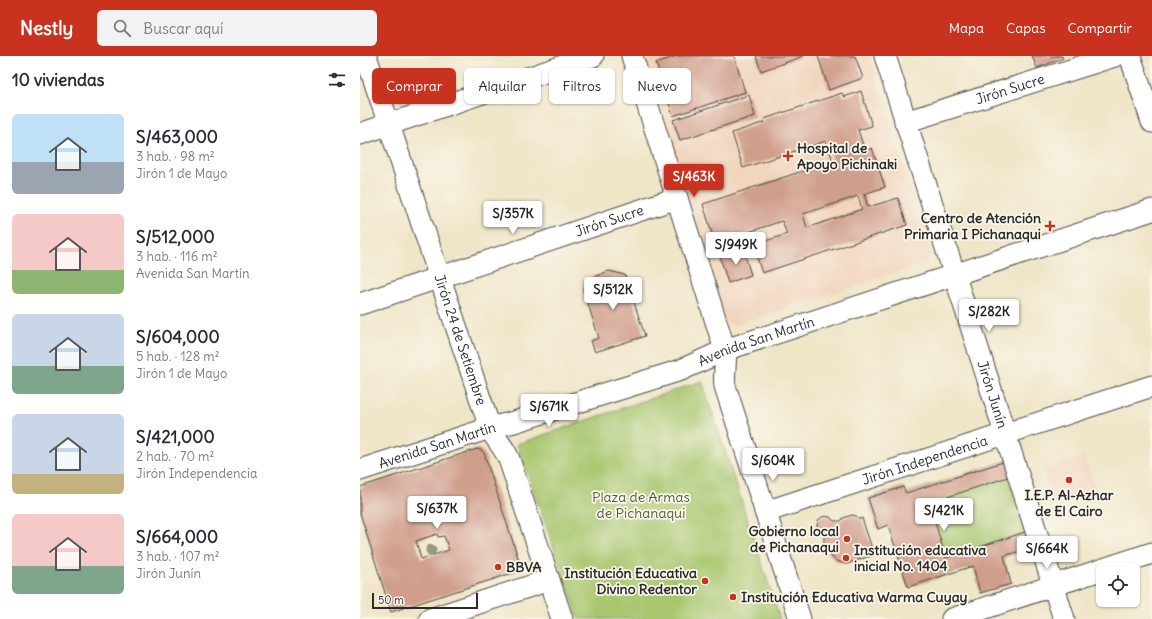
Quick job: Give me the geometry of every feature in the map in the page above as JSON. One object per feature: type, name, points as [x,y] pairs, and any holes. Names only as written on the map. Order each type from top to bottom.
[{"type":"street","name":"Jirón 24 de Setiembre","points":[[366,56],[490,428],[494,437],[504,448],[509,459],[562,619]]},
{"type":"street","points":[[360,134],[593,56]]},
{"type":"street","points":[[632,56],[725,350],[725,386],[800,619]]},
{"type":"street","name":"Jirón Junín","points":[[885,56],[1064,619]]},
{"type":"street","name":"Jirón Sucre","points":[[905,122],[1115,56]]},
{"type":"street","points":[[1130,56],[1152,122]]},
{"type":"street","name":"Jirón Sucre","points":[[360,304],[677,198]]},
{"type":"street","name":"Avenida San Martín","points":[[360,470],[490,428],[514,422],[681,370],[725,350],[1152,210]]},
{"type":"street","name":"Jirón Independencia","points":[[765,512],[1152,386]]},
{"type":"street","points":[[952,619],[1152,553]]},
{"type":"street","points":[[430,619],[550,580]]},
{"type":"shaded area","name":"Hospital de Apoyo Pichinaki","points":[[647,56],[869,56],[931,254],[926,263],[734,325],[725,322],[660,104],[691,104],[691,68],[649,68],[646,58]]},
{"type":"shaded area","name":"I.E.P. Al-Azhar de El Cairo","points":[[1084,456],[1095,488],[1053,503],[1043,471]]},
{"type":"green space","name":"Plaza de Armas de Pichanaqui","points":[[702,381],[780,619],[579,619],[517,444]]},
{"type":"green space","points":[[1009,460],[1037,546],[908,587],[888,525],[878,529],[868,498],[903,487],[906,493]]},
{"type":"building","points":[[677,56],[734,56],[745,92],[673,116],[669,104],[691,104],[691,68],[658,68],[656,63]]},
{"type":"building","points":[[756,56],[804,56],[761,71]]},
{"type":"building","points":[[818,56],[855,56],[863,78],[829,90]]},
{"type":"building","points":[[1032,56],[1062,56],[1063,58],[1037,68]]},
{"type":"building","points":[[861,91],[872,126],[858,130],[865,151],[872,148],[885,187],[864,194],[868,207],[898,198],[907,225],[762,273],[753,245],[787,234],[782,221],[715,243],[703,204],[833,161],[826,141],[743,168],[732,133],[765,122],[764,119],[842,93],[844,97]],"holes":[[[858,196],[862,209],[807,228],[803,214]]]},
{"type":"building","points":[[749,95],[755,116],[680,140],[673,120]]},
{"type":"building","points":[[743,249],[751,275],[728,283],[720,257]]},
{"type":"building","points":[[609,271],[625,275],[645,336],[595,352],[591,341],[599,338],[583,289],[593,277]]},
{"type":"building","points":[[477,449],[481,450],[484,453],[522,570],[391,612],[360,513],[360,487]],"holes":[[[437,534],[438,537],[444,536],[449,550],[421,559],[416,541]]]},
{"type":"building","points":[[1009,460],[1014,475],[929,503],[946,558],[1031,530],[1037,546],[1004,556],[1011,584],[980,593],[973,566],[908,587],[888,525],[878,529],[868,498],[903,487],[906,493]]},
{"type":"building","name":"Gobierno local de Pichanaqui","points":[[852,515],[860,519],[862,518],[874,555],[846,564],[836,561],[829,554],[824,544],[824,534],[819,531],[817,526],[818,520],[824,516],[830,517],[834,521],[841,521],[843,518]]},
{"type":"place","name":"Hospital de Apoyo Pichinaki","points":[[788,156]]},
{"type":"place","name":"Centro de Atención Primaria I Pichanaqui","points":[[1050,226]]},
{"type":"place","name":"I.E.P. Al-Azhar de El Cairo","points":[[1069,480]]},
{"type":"place","name":"Gobierno local de Pichanaqui","points":[[847,539]]},
{"type":"place","name":"Institución educativa inicial No. 1404","points":[[846,558]]},
{"type":"place","name":"BBVA","points":[[498,567]]},
{"type":"place","name":"Institución Educativa Divino Redentor","points":[[705,581]]},
{"type":"place","name":"Institución Educativa Warma Cuyay","points":[[733,597]]}]
